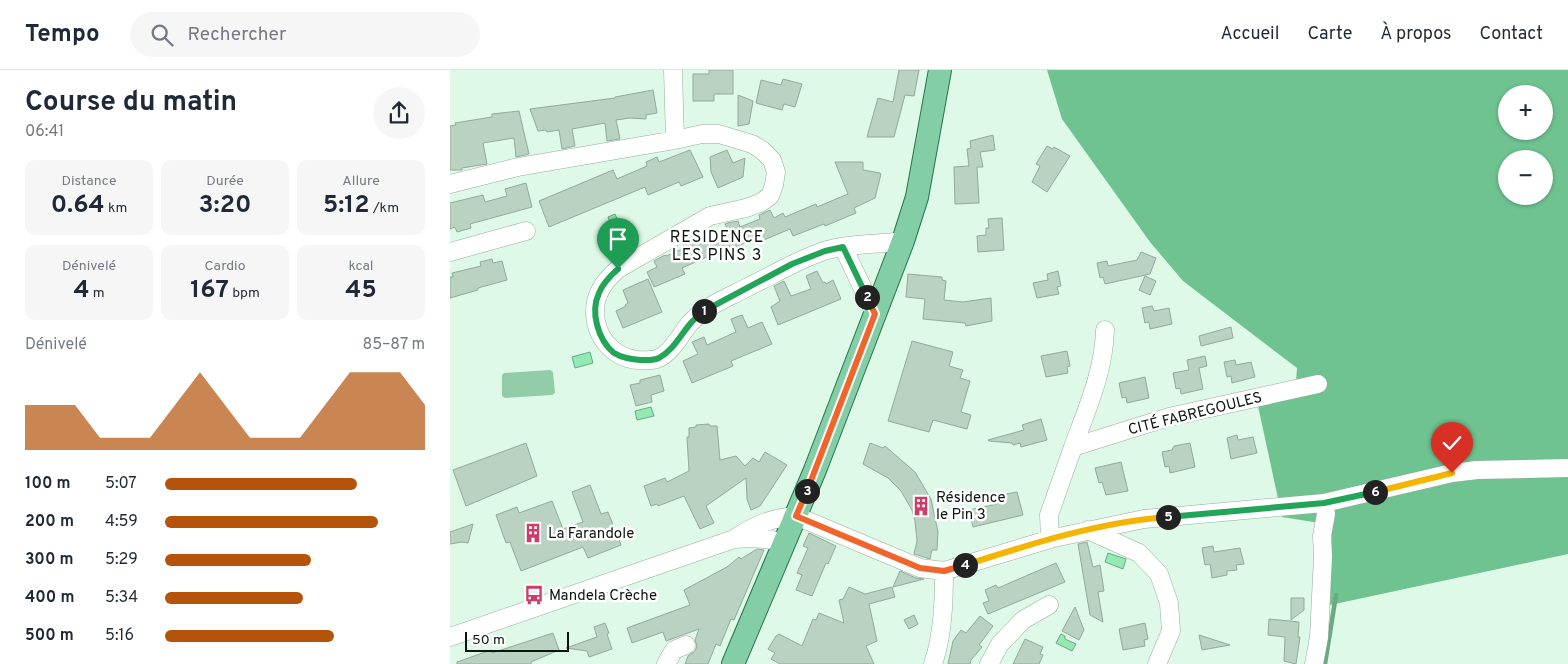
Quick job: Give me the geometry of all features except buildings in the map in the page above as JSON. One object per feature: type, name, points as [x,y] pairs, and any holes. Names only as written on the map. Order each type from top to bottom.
[{"type":"main road","points":[[733,664],[815,470],[903,241],[918,197],[940,70]]},
{"type":"street","points":[[673,70],[675,140]]},
{"type":"street","points":[[450,184],[518,167],[702,134],[719,134],[752,144],[762,150],[772,160],[776,172],[770,196],[760,203],[746,208],[710,216],[618,269],[608,278],[598,294],[595,311],[598,330],[606,344],[615,353],[628,359],[658,359],[671,348],[691,323],[708,308],[792,264],[825,251],[843,247],[903,241]]},
{"type":"street","points":[[450,252],[526,231]]},
{"type":"street","points":[[843,247],[875,314]]},
{"type":"street","points":[[1050,539],[1049,515],[1100,371],[1105,350],[1105,330]]},
{"type":"street","name":"CITÉ FABREGOULES","points":[[1073,447],[1169,417],[1318,384]]},
{"type":"street","points":[[734,539],[751,527],[776,518],[796,516],[920,568],[944,571],[1050,539],[1144,519],[1316,504],[1461,472],[1568,468]]},
{"type":"street","points":[[1314,664],[1319,637],[1323,556],[1322,536],[1326,514],[1316,504]]},
{"type":"street","points":[[1088,530],[1139,553],[1158,574],[1170,603],[1171,631],[1157,664]]},
{"type":"street","points":[[450,637],[734,539],[752,537],[785,543]]},
{"type":"street","points":[[933,664],[937,652],[944,593],[944,571]]},
{"type":"street","points":[[990,664],[1000,644],[1023,620],[1049,605]]},
{"type":"street","points":[[666,664],[674,650],[686,645]]},
{"type":"shaded area","points":[[1047,70],[1568,70],[1568,554],[1330,605],[1332,525],[1282,517],[1255,392],[1296,382],[1297,368],[1183,281],[1150,242],[1062,119]]},
{"type":"shaded area","points":[[615,214],[623,232],[615,235],[608,217]]},
{"type":"shaded area","points":[[608,232],[614,246],[607,249],[601,235]]},
{"type":"shaded area","points":[[590,352],[593,363],[575,368],[572,357]]},
{"type":"shaded area","points":[[550,370],[553,372],[555,393],[552,395],[505,398],[502,396],[502,375],[504,373]]},
{"type":"shaded area","points":[[651,407],[654,416],[637,420],[635,411]]},
{"type":"shaded area","points":[[1108,553],[1126,559],[1123,569],[1105,562]]},
{"type":"shaded area","points":[[1061,634],[1065,636],[1065,639],[1076,644],[1072,651],[1056,643]]},
{"type":"waterway","points":[[1325,664],[1336,595]]},
{"type":"place","name":"Résidence le Pin 3","points":[[921,506]]},
{"type":"place","name":"La Farandole","points":[[533,533]]},
{"type":"place","name":"Mandela Crèche","points":[[534,595]]},
{"type":"district","name":"RESIDENCE LES PINS 3","points":[[717,245]]},
{"type":"route","points":[[618,269],[608,278],[598,294],[595,311],[598,330],[606,344],[615,353],[628,359],[658,359],[671,348],[691,323],[708,308],[792,264],[825,251],[843,247],[875,314],[864,347],[796,516],[920,568],[944,571],[1054,538],[1144,519],[1324,503],[1452,473]]}]
